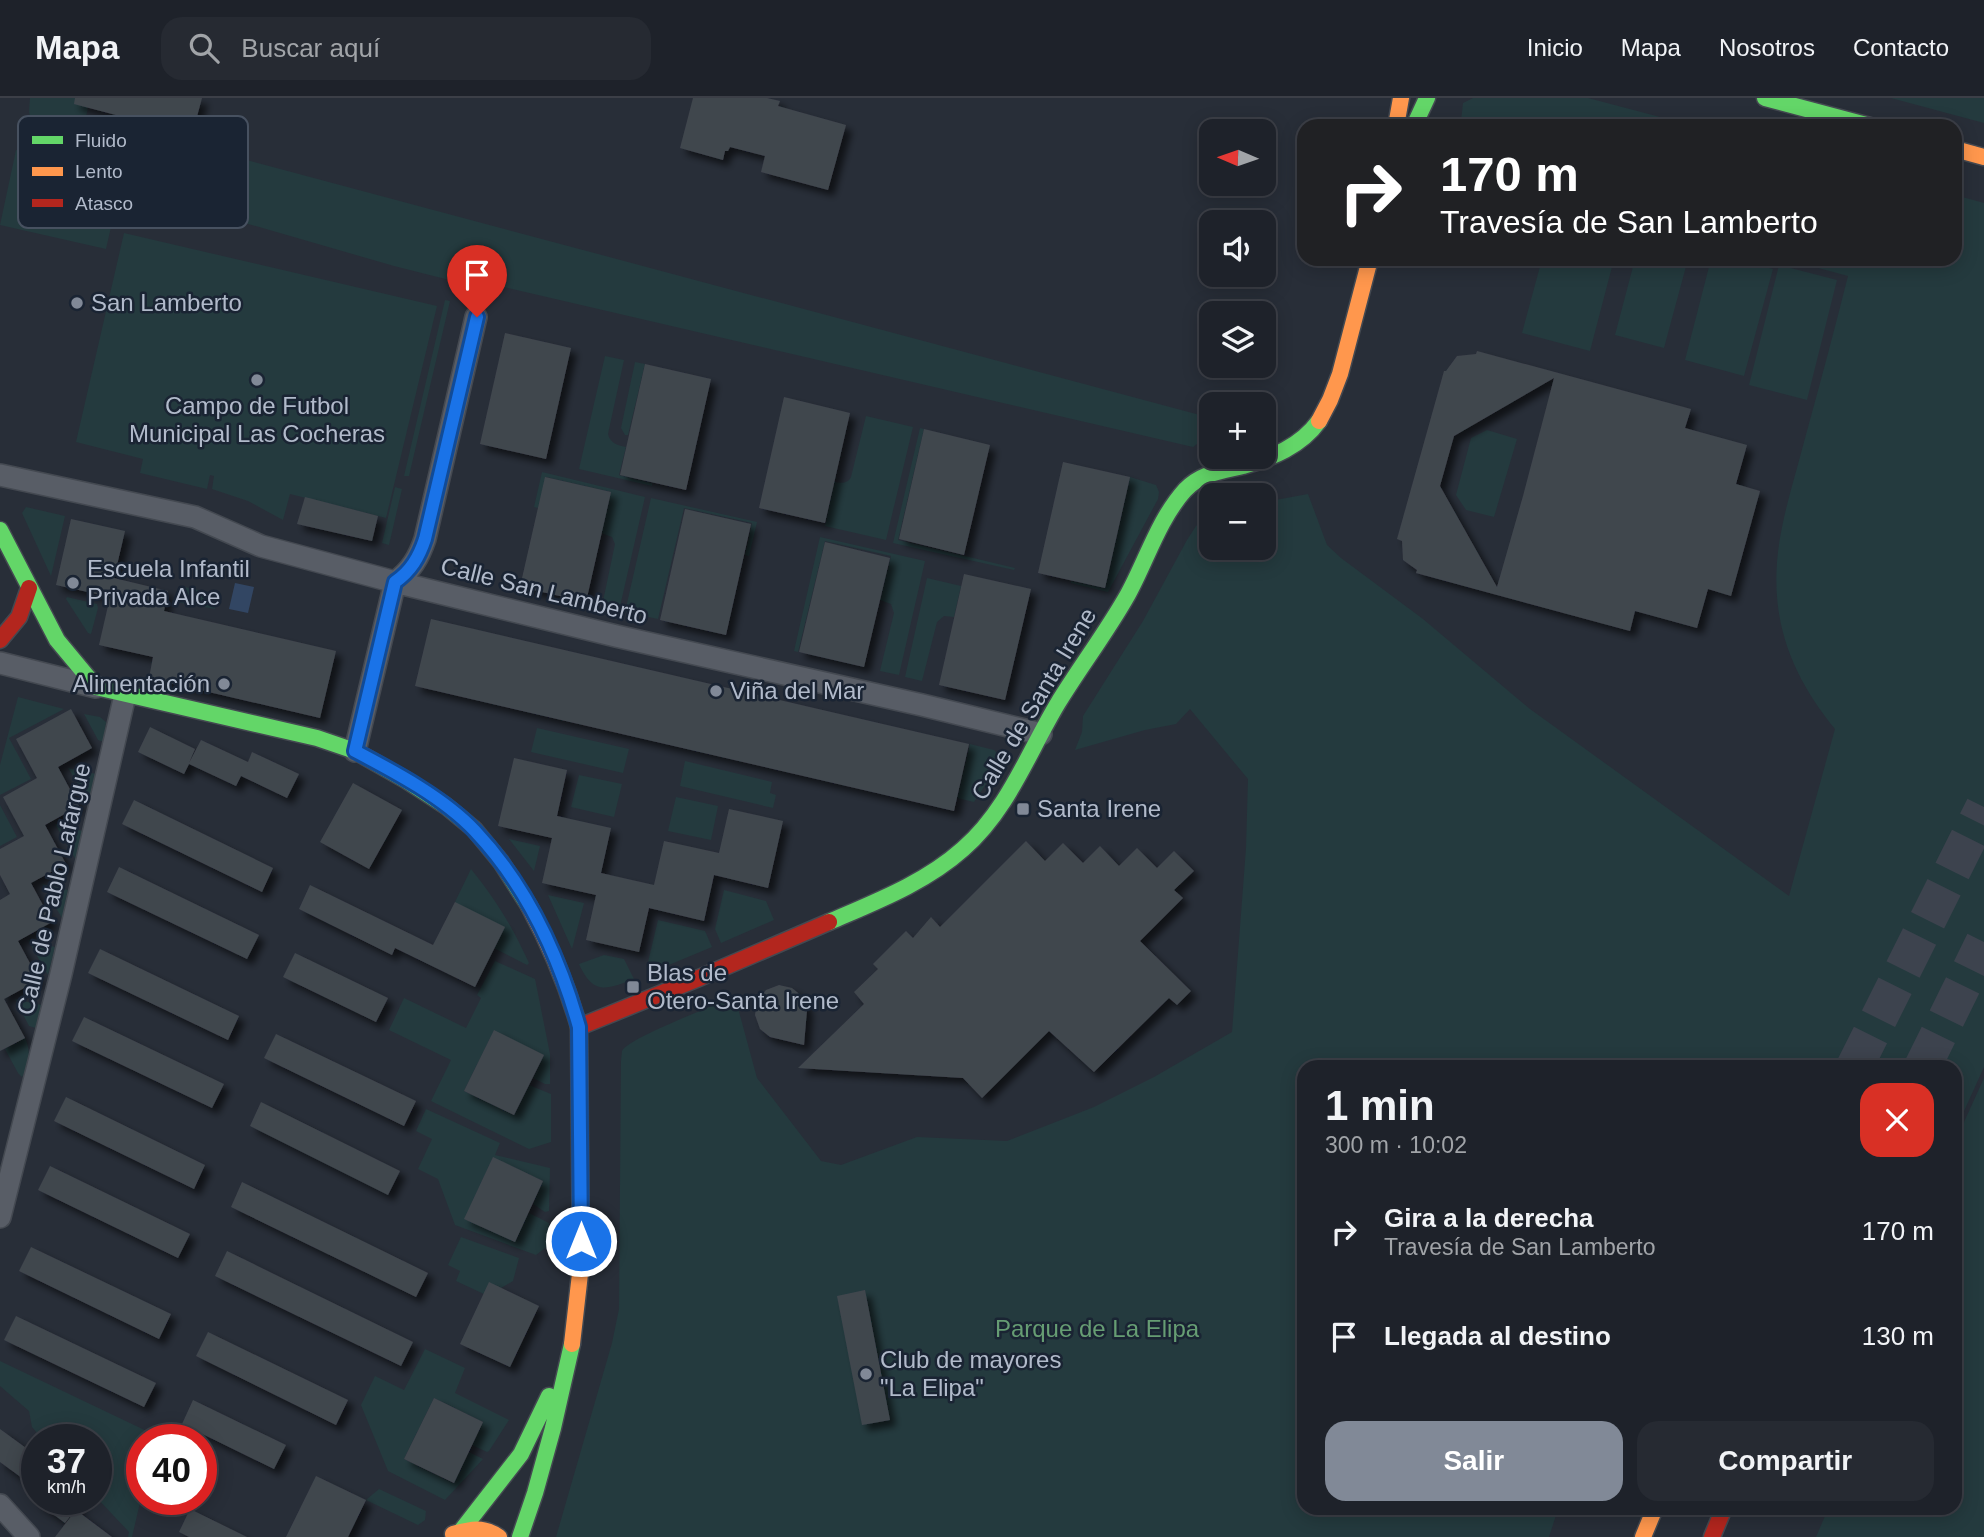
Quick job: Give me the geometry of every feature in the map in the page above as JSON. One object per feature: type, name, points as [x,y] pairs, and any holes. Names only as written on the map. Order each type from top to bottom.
[{"type":"main road","points":[[1397,119],[1401,98]]},
{"type":"main road","points":[[1418,119],[1427,98]]},
{"type":"main road","points":[[1765,98],[1844,119]]},
{"type":"main road","points":[[1962,151],[1984,157]]},
{"type":"main road","name":"Calle de Santa Irene","points":[[579,1027],[655,998],[873,902],[926,876],[955,856],[980,833],[1018,779],[1066,687],[1123,603],[1177,500],[1191,482],[1212,471],[1239,467],[1276,455],[1306,435],[1321,417],[1334,392],[1368,266]]},
{"type":"main road","points":[[0,530],[57,640],[96,687],[317,738],[355,751],[446,806],[474,829],[501,862],[546,937],[572,1000],[579,1027],[581,1265],[571,1349],[552,1433],[520,1537]]},
{"type":"main road","points":[[0,640],[26,607],[29,588]]},
{"type":"main road","points":[[455,1534],[521,1454],[571,1349]]},
{"type":"main road","points":[[1643,1537],[1652,1515]]},
{"type":"main road","points":[[1712,1537],[1721,1515]]},
{"type":"main road","points":[[455,1534],[470,1528],[480,1528],[499,1537]]},
{"type":"street","points":[[355,751],[395,582],[411,569],[425,539],[477,317]]},
{"type":"street","name":"Calle San Lamberto","points":[[0,475],[195,517],[261,546],[395,582],[1041,734]]},
{"type":"street","points":[[0,663],[96,687]]},
{"type":"street","name":"Calle de Pablo Lafargue","points":[[0,1217],[58,986],[125,695]]},
{"type":"street","points":[[0,1505],[29,1537]]},
{"type":"green space","points":[[30,98],[90,98],[86,116],[30,116]]},
{"type":"green space","points":[[1473,98],[1588,98],[1668,119],[1461,119],[1463,103]]},
{"type":"green space","points":[[1891,98],[1984,98],[1984,123]]},
{"type":"green space","points":[[16,150],[18,228],[111,228],[106,249],[0,225]]},
{"type":"green space","points":[[248,160],[1199,415],[1199,442],[1193,447],[499,286],[497,292],[394,266],[248,224]]},
{"type":"green space","name":"Parque de La Elipa","points":[[1962,197],[1984,203],[1984,1067],[1962,1116],[1962,1060],[1297,1060],[1297,1515],[1556,1515],[1549,1537],[556,1537],[612,1343],[619,1309],[621,1062],[622,1051],[628,1045],[656,1030],[735,997],[757,1078],[821,1161],[841,1165],[917,1137],[1007,1141],[1094,1107],[1154,1077],[1232,1032],[1246,848],[1248,779],[1190,709],[1176,724],[1075,750],[1082,732],[1083,716],[1143,621],[1187,540],[1199,524],[1199,560],[1276,560],[1276,500],[1308,494],[1327,545],[1341,558],[1423,619],[1530,709],[1789,896],[1835,729],[1808,692],[1789,652],[1778,609],[1777,562],[1788,502],[1848,276],[1811,266],[1962,266]]},
{"type":"green space","name":"Campo de Futbol Municipal Las Cocheras","points":[[124,233],[437,306],[386,518],[290,494],[283,520],[248,501],[212,489],[214,476],[210,475],[207,489],[140,473],[143,459],[76,442]]},
{"type":"green space","points":[[1540,266],[1612,266],[1590,351],[1522,333]]},
{"type":"green space","points":[[1633,266],[1686,266],[1664,348],[1615,335]]},
{"type":"green space","points":[[1709,266],[1762,266],[1773,269],[1744,376],[1685,360]]},
{"type":"green space","points":[[1779,266],[1837,280],[1807,400],[1749,385]]},
{"type":"green space","points":[[445,300],[450,301],[409,476],[404,476]]},
{"type":"green space","points":[[605,356],[624,360],[608,434],[614,443],[626,447],[619,475],[652,483],[652,486],[579,469]]},
{"type":"green space","points":[[635,362],[645,364],[628,435],[625,435],[621,428]]},
{"type":"green space","points":[[866,416],[913,427],[886,540],[825,526],[834,482],[846,482],[851,477]]},
{"type":"green space","points":[[920,428],[924,429],[898,540],[1015,568],[1014,570],[893,543]]},
{"type":"green space","points":[[1487,430],[1517,439],[1494,517],[1466,510],[1456,495],[1471,438]]},
{"type":"green space","points":[[542,472],[645,497],[619,611],[602,606],[615,544],[612,537],[601,533],[611,492],[546,477],[538,508],[534,507]]},
{"type":"green space","points":[[1130,477],[1156,485],[1158,499],[1108,592],[1071,583],[1105,588]]},
{"type":"green space","points":[[395,487],[402,489],[389,545],[382,543]]},
{"type":"green space","points":[[651,498],[757,522],[749,556],[745,555],[752,523],[684,508],[658,619],[625,612]]},
{"type":"green space","points":[[26,507],[65,516],[51,576],[22,513]]},
{"type":"green space","points":[[820,537],[925,561],[899,675],[880,671],[894,613],[891,604],[880,600],[891,556],[825,541],[798,652],[794,651]]},
{"type":"green space","points":[[927,578],[961,586],[954,617],[944,616],[937,622],[922,681],[905,677]]},
{"type":"green space","points":[[180,586],[217,594],[215,609],[176,602]]},
{"type":"green space","points":[[67,597],[97,604],[91,634],[88,633]]},
{"type":"green space","points":[[18,697],[64,709],[9,738],[31,779],[0,795],[0,765]]},
{"type":"green space","points":[[84,714],[100,717],[106,722],[104,742],[98,740]]},
{"type":"green space","points":[[537,728],[629,749],[623,773],[531,752]]},
{"type":"green space","points":[[970,744],[994,750],[1001,757],[1000,763],[974,802],[957,798]]},
{"type":"green space","points":[[685,761],[772,782],[770,793],[776,795],[773,808],[680,786]]},
{"type":"green space","points":[[68,768],[96,774],[89,802]]},
{"type":"green space","points":[[579,775],[622,784],[614,817],[571,807]]},
{"type":"green space","points":[[676,797],[718,806],[711,840],[668,831]]},
{"type":"green space","points":[[0,805],[17,837],[0,846]]},
{"type":"green space","points":[[55,824],[83,831],[76,860]]},
{"type":"green space","points":[[509,839],[540,846],[534,871]]},
{"type":"green space","points":[[471,869],[510,925],[529,963],[527,965],[494,948],[455,902]]},
{"type":"green space","points":[[42,884],[68,890],[62,918]]},
{"type":"green space","points":[[724,890],[766,901],[774,920],[721,943],[715,929]]},
{"type":"green space","points":[[548,895],[584,903],[572,949]]},
{"type":"green space","points":[[658,920],[705,931],[712,947],[652,972],[648,962]]},
{"type":"green space","points":[[28,940],[55,947],[48,975]]},
{"type":"green space","points":[[604,955],[624,959],[634,979],[608,987],[595,985],[590,981],[579,964]]},
{"type":"green space","points":[[495,961],[535,979],[550,1054],[550,1084],[533,1078],[544,1055],[494,1031],[464,1091],[514,1115],[529,1085],[551,1094],[551,1142],[529,1149],[431,1101],[451,1060],[389,1030],[404,998],[466,1028],[481,998],[477,995]]},
{"type":"green space","points":[[15,999],[41,1005],[36,1028],[29,1026]]},
{"type":"green space","points":[[25,1038],[29,1058],[22,1077],[5,1049]]},
{"type":"green space","points":[[1984,1078],[1984,1537],[1816,1537],[1825,1515],[1962,1515],[1962,1127]]},
{"type":"green space","points":[[426,1109],[500,1143],[495,1155],[550,1168],[549,1211],[545,1212],[533,1204],[543,1181],[493,1158],[465,1218],[525,1219],[529,1213],[549,1223],[549,1245],[536,1255],[455,1225],[438,1179],[418,1169],[432,1139],[416,1131]]},
{"type":"green space","points":[[461,1237],[519,1258],[513,1281],[484,1294],[456,1281],[460,1271],[448,1265]]},
{"type":"green space","points":[[425,1349],[465,1368],[455,1393],[509,1420],[487,1452],[472,1445],[483,1422],[434,1398],[404,1459],[453,1483],[469,1452],[483,1459],[445,1500],[388,1471],[361,1405],[375,1376],[404,1390]]},
{"type":"green space","points":[[0,1361],[132,1424],[126,1424],[126,1515],[137,1515],[132,1537],[128,1537],[129,1532],[112,1514],[112,1424],[31,1424],[29,1411],[0,1386]]},
{"type":"green space","points":[[379,1489],[426,1511],[425,1520],[418,1525],[366,1500]]},
{"type":"water","points":[[235,583],[254,587],[248,613],[229,609]]},
{"type":"building","points":[[75,98],[202,98],[197,116],[120,116],[74,104]]},
{"type":"building","points":[[693,98],[767,98],[780,101],[778,106],[846,125],[828,190],[761,172],[765,156],[730,147],[725,151],[723,160],[680,148]]},
{"type":"building","points":[[505,333],[571,348],[546,459],[480,444]]},
{"type":"building","points":[[1477,351],[1691,409],[1685,428],[1747,445],[1736,484],[1760,491],[1731,596],[1708,589],[1697,628],[1635,611],[1630,631],[1416,573],[1417,570],[1403,560],[1402,541],[1397,539],[1444,371],[1457,356],[1476,354]],"holes":[[[1554,378],[1497,587],[1440,486],[1454,436]]]},
{"type":"building","points":[[645,364],[711,379],[686,490],[620,475]]},
{"type":"building","points":[[784,397],[850,413],[825,523],[759,508]]},
{"type":"building","points":[[924,429],[990,445],[964,555],[899,539]]},
{"type":"building","points":[[1063,462],[1130,477],[1105,588],[1038,573]]},
{"type":"building","points":[[545,477],[611,492],[586,602],[520,587]]},
{"type":"building","points":[[305,497],[378,516],[372,541],[297,524]]},
{"type":"building","points":[[685,509],[751,524],[726,635],[660,620]]},
{"type":"building","points":[[71,519],[125,531],[114,578],[168,591],[164,611],[336,651],[320,718],[149,678],[153,657],[99,645],[110,597],[56,585]]},
{"type":"building","points":[[825,542],[890,558],[864,667],[799,652]]},
{"type":"building","points":[[964,574],[1031,589],[1005,700],[939,685]]},
{"type":"building","points":[[431,619],[969,744],[954,811],[415,686]]},
{"type":"building","points":[[71,709],[92,748],[58,767],[79,806],[45,825],[66,864],[31,883],[52,922],[18,941],[39,980],[4,999],[25,1038],[0,1051],[0,900],[10,894],[0,875],[0,849],[24,836],[3,797],[37,778],[16,739]]},
{"type":"building","points":[[150,727],[195,749],[189,763],[201,740],[248,762],[252,752],[299,774],[287,798],[241,776],[236,786],[189,764],[184,774],[138,752]]},
{"type":"building","points":[[514,758],[567,770],[557,816],[611,828],[601,873],[654,885],[664,841],[719,853],[729,809],[783,821],[768,888],[714,875],[704,921],[649,908],[639,952],[586,940],[596,895],[542,883],[552,838],[498,826]]},
{"type":"building","points":[[353,783],[402,810],[369,869],[320,842]]},
{"type":"building","points":[[134,800],[273,868],[262,892],[122,824]]},
{"type":"building","points":[[1026,841],[1045,861],[1063,843],[1083,863],[1100,846],[1119,866],[1137,848],[1157,868],[1174,851],[1194,871],[1174,890],[1183,898],[1140,941],[1191,991],[1177,1005],[1169,998],[1094,1072],[1049,1031],[982,1098],[963,1078],[798,1068],[864,1004],[854,992],[878,969],[873,964],[906,931],[913,938],[931,917],[940,927]]},
{"type":"building","points":[[119,867],[259,935],[247,959],[107,892]]},
{"type":"building","points":[[310,885],[433,945],[455,902],[505,927],[475,987],[395,948],[392,955],[299,909]]},
{"type":"building","points":[[100,949],[239,1016],[228,1040],[88,973]]},
{"type":"building","points":[[295,953],[388,998],[376,1022],[283,977]]},
{"type":"building","points":[[779,985],[792,988],[803,997],[807,1010],[804,1045],[770,1037],[760,1029],[755,1015],[757,1001],[766,990]]},
{"type":"building","points":[[84,1017],[224,1084],[212,1108],[72,1041]]},
{"type":"building","points":[[494,1030],[544,1055],[514,1115],[464,1091]]},
{"type":"building","points":[[276,1034],[416,1101],[404,1126],[264,1058]]},
{"type":"building","points":[[66,1097],[205,1165],[194,1189],[54,1121]]},
{"type":"building","points":[[261,1102],[400,1171],[388,1195],[250,1126]]},
{"type":"building","points":[[493,1157],[543,1181],[515,1242],[464,1219]]},
{"type":"building","points":[[50,1166],[190,1234],[178,1258],[38,1190]]},
{"type":"building","points":[[242,1182],[428,1273],[416,1297],[231,1207]]},
{"type":"building","points":[[31,1247],[171,1314],[159,1339],[19,1271]]},
{"type":"building","points":[[227,1251],[413,1342],[401,1366],[215,1276]]},
{"type":"building","points":[[489,1282],[539,1306],[510,1367],[460,1344]]},
{"type":"building","name":"Club de mayores \"La Elipa\"","points":[[865,1290],[890,1420],[862,1425],[837,1296]]},
{"type":"building","points":[[16,1316],[156,1383],[144,1407],[4,1340]]},
{"type":"building","points":[[208,1332],[348,1400],[336,1425],[196,1356]]},
{"type":"building","points":[[434,1398],[483,1422],[454,1483],[404,1459]]},
{"type":"building","points":[[193,1400],[286,1445],[274,1469],[217,1441],[217,1424],[182,1424]]},
{"type":"building","points":[[0,1429],[21,1444],[21,1477],[0,1462]]},
{"type":"building","points":[[316,1476],[366,1500],[348,1537],[286,1537]]},
{"type":"building","points":[[54,1515],[71,1515],[65,1523]]},
{"type":"building","points":[[72,1515],[83,1515],[112,1537],[55,1537]]},
{"type":"building","points":[[187,1515],[202,1515],[247,1537],[189,1537],[179,1532]]},
{"type":"tunnel","points":[[1858,1060],[1984,807]]},
{"type":"tunnel","points":[[1926,1060],[1984,942]]},
{"type":"traffic: fast","points":[[1417,119],[1427,98]]},
{"type":"traffic: fast","points":[[1765,98],[1844,119]]},
{"type":"traffic: fast","points":[[829,922],[916,882],[948,861],[979,834],[1005,799],[1058,703],[1119,610],[1167,514],[1185,490],[1205,476],[1254,463],[1285,450],[1304,437],[1319,421]]},
{"type":"traffic: fast","points":[[0,530],[57,640],[96,687],[317,738],[355,751],[446,806],[474,829],[501,862],[529,906]]},
{"type":"traffic: fast","points":[[520,1537],[553,1428],[572,1344]]},
{"type":"traffic: fast","points":[[461,1531],[521,1454],[549,1396]]},
{"type":"traffic: slow","points":[[1397,119],[1401,98]]},
{"type":"traffic: slow","points":[[1962,151],[1984,157]]},
{"type":"traffic: slow","points":[[1319,421],[1340,374],[1368,266]]},
{"type":"traffic: slow","points":[[529,906],[557,965],[579,1027],[581,1265],[572,1344]]},
{"type":"traffic: slow","points":[[1643,1537],[1652,1515]]},
{"type":"traffic: slow","points":[[453,1534],[477,1530],[488,1531],[499,1537]]},
{"type":"traffic: jam","points":[[0,640],[19,617],[29,588]]},
{"type":"traffic: jam","points":[[579,1027],[829,922]]},
{"type":"traffic: jam","points":[[1712,1537],[1721,1515]]},
{"type":"place","name":"San Lamberto","points":[[77,303]]},
{"type":"place","name":"Campo de Futbol Municipal Las Cocheras","points":[[257,380]]},
{"type":"place","name":"Escuela Infantil Privada Alce","points":[[73,583]]},
{"type":"place","name":"Alimentación","points":[[224,684]]},
{"type":"place","name":"Viña del Mar","points":[[716,691]]},
{"type":"place","name":"Santa Irene","points":[[1023,809]]},
{"type":"place","name":"Blas de Otero-Santa Irene","points":[[633,987]]},
{"type":"place","name":"Club de mayores \"La Elipa\"","points":[[866,1374]]},
{"type":"route","points":[[477,317],[425,539],[411,569],[395,582],[355,751],[446,806],[474,829],[521,892],[546,937],[572,1000],[579,1027],[581,1241]]}]
